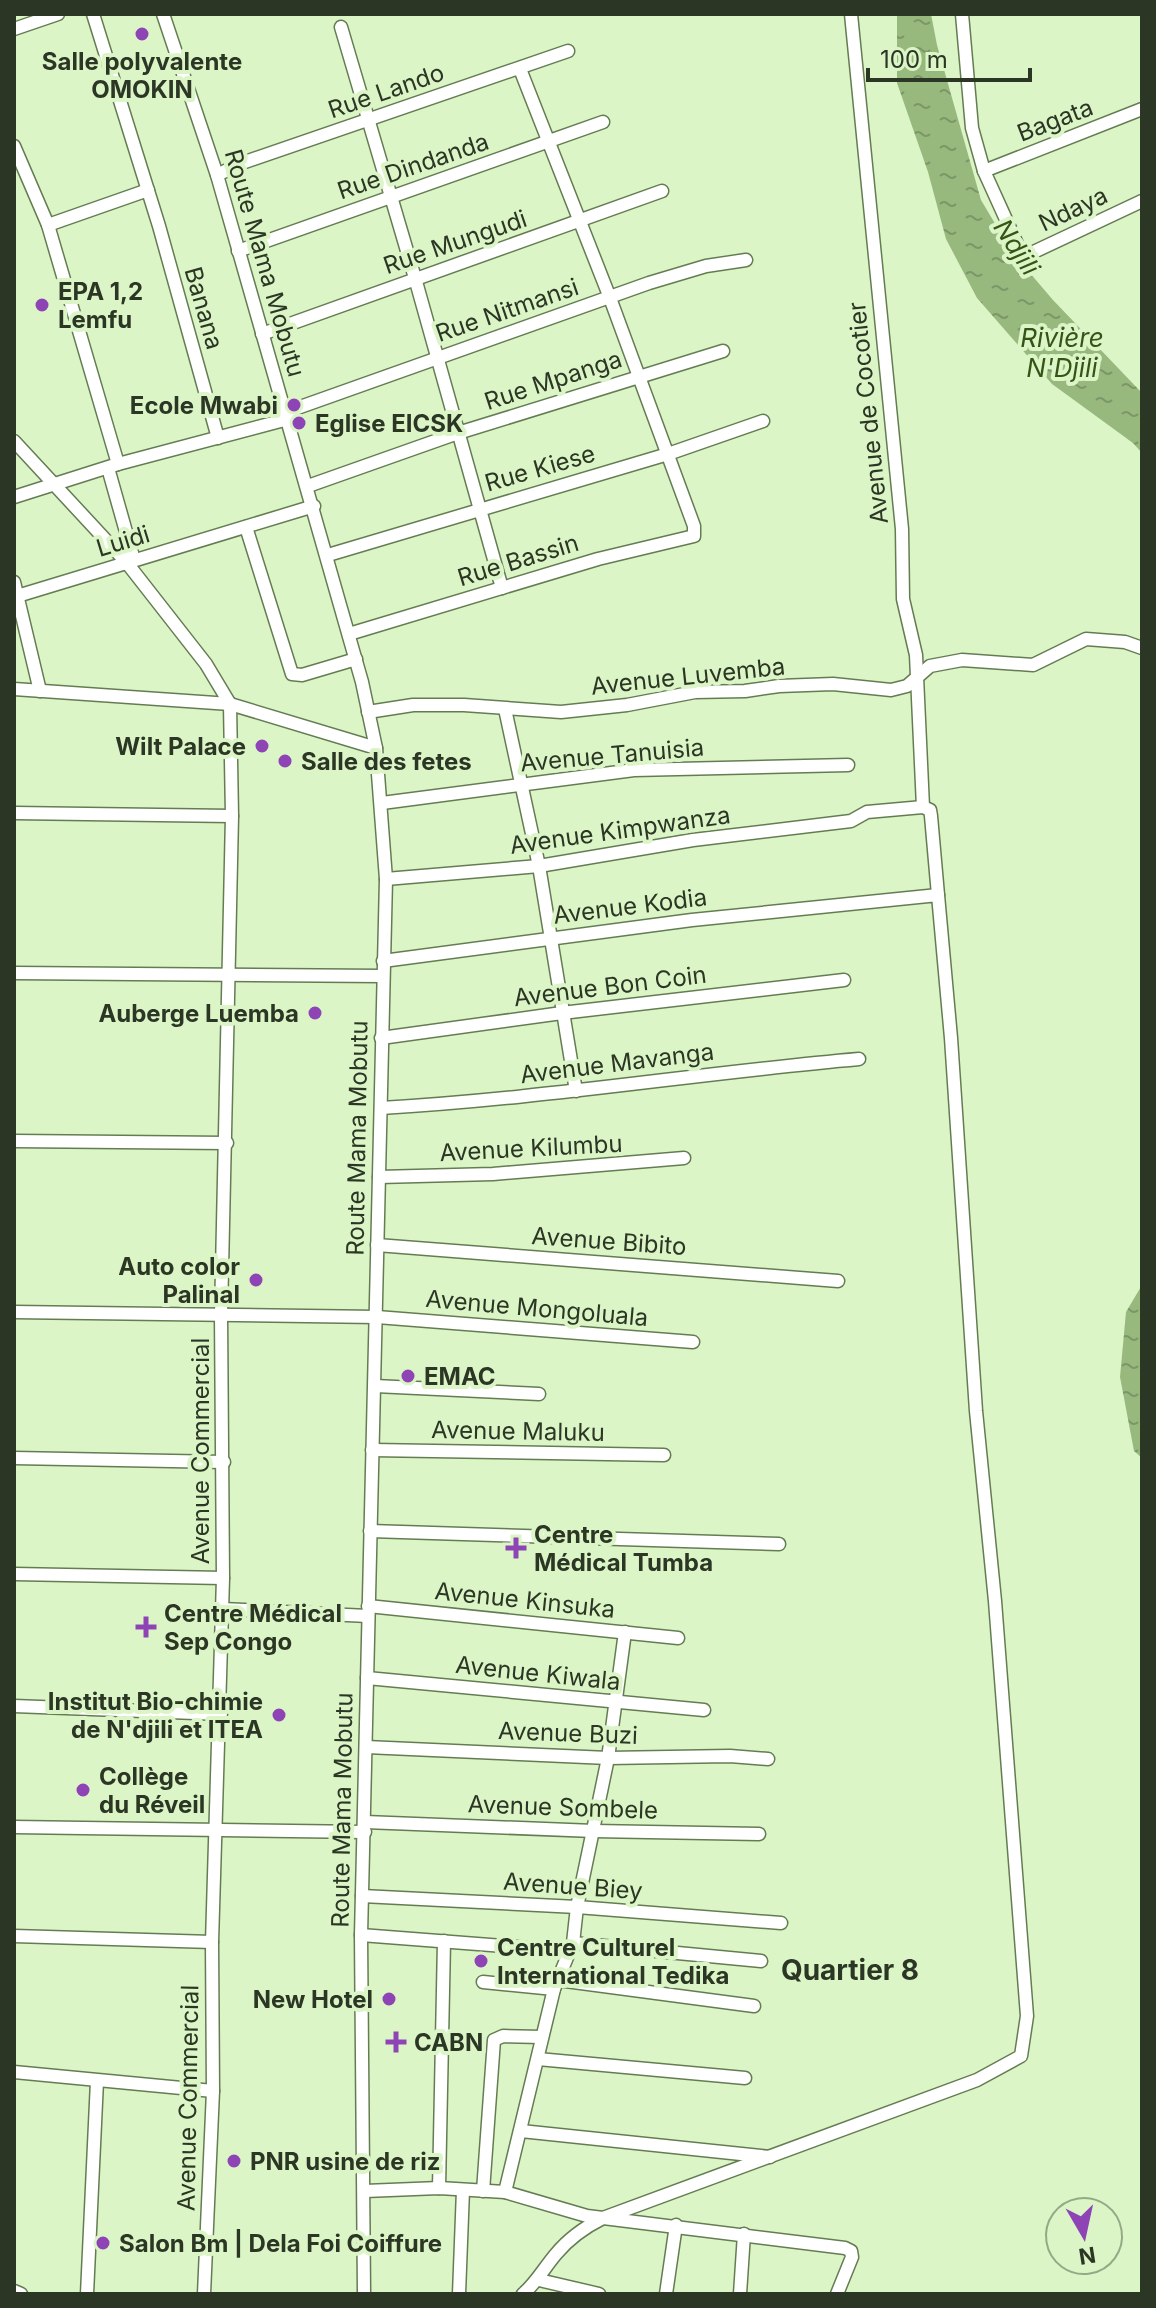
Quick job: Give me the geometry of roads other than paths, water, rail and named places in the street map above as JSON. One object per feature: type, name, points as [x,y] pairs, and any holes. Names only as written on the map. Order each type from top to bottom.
[{"type":"street","points":[[14,29],[58,14]]},
{"type":"street","name":"Banana","points":[[93,14],[148,190],[218,438]]},
{"type":"street","name":"Route Mama Mobutu","points":[[163,14],[217,175],[328,555],[376,748],[382,803],[386,879],[361,1935],[365,2191],[361,2292]]},
{"type":"street","name":"Avenue de Cocotier","points":[[851,14],[902,529],[903,599],[912,632],[923,807],[930,810],[938,895]]},
{"type":"street","points":[[962,14],[972,128],[984,171]]},
{"type":"street","points":[[341,27],[502,588]]},
{"type":"street","name":"Rue Lando","points":[[217,175],[242,163],[568,51]]},
{"type":"street","points":[[520,69],[668,454]]},
{"type":"street","name":"Bagata","points":[[984,171],[1142,109]]},
{"type":"street","name":"Rue Dindanda","points":[[238,251],[603,122]]},
{"type":"street","points":[[14,146],[48,225],[113,466],[130,561]]},
{"type":"street","name":"Ndaya","points":[[984,171],[1023,257],[1142,201]]},
{"type":"street","points":[[48,225],[148,190]]},
{"type":"street","name":"Rue Mungudi","points":[[262,334],[662,191]]},
{"type":"street","name":"Rue Nitmansi","points":[[287,416],[436,358],[610,298],[706,266],[746,260]]},
{"type":"street","name":"Rue Mpanga","points":[[308,486],[458,433],[723,351]]},
{"type":"street","points":[[14,497],[287,416]]},
{"type":"street","name":"Rue Kiese","points":[[328,555],[668,454],[763,421]]},
{"type":"street","points":[[14,441],[51,484],[130,561],[206,664],[230,704]]},
{"type":"street","name":"Rue Bassin","points":[[349,634],[598,559],[694,536],[696,531],[668,454]]},
{"type":"street","name":"Luidi","points":[[16,596],[314,506]]},
{"type":"street","points":[[246,527],[292,674],[302,675],[356,659]]},
{"type":"street","points":[[14,582],[40,691]]},
{"type":"street","name":"Avenue Luvemba","points":[[368,712],[413,705],[561,712],[627,705],[695,692],[745,691],[779,686],[833,684],[891,690],[907,686],[930,666],[962,660],[1033,665],[1086,639],[1125,642],[1142,648]]},
{"type":"street","points":[[14,689],[230,704],[376,748]]},
{"type":"street","name":"Avenue Commercial","points":[[204,2294],[213,2091],[212,1942],[221,1714],[224,1462],[221,1315],[232,816],[230,704]]},
{"type":"street","points":[[505,709],[539,866],[576,1091]]},
{"type":"street","name":"Avenue Tanuisia","points":[[382,803],[634,770],[848,765]]},
{"type":"street","name":"Avenue Kimpwanza","points":[[386,879],[539,866],[693,840],[851,821],[867,812],[923,807]]},
{"type":"street","points":[[14,813],[232,816]]},
{"type":"street","points":[[523,2294],[539,2280],[555,2255],[571,2238],[603,2218],[977,2080],[1021,2056],[1027,2016],[995,1601],[976,1411],[951,1038],[938,895]]},
{"type":"street","name":"Avenue Kodia","points":[[383,961],[692,920],[938,895]]},
{"type":"street","points":[[14,973],[383,976]]},
{"type":"street","name":"Avenue Bon Coin","points":[[381,1038],[844,980]]},
{"type":"street","name":"Avenue Mavanga","points":[[381,1108],[477,1102],[859,1059]]},
{"type":"street","points":[[14,1141],[227,1143]]},
{"type":"street","name":"Avenue Kilumbu","points":[[379,1177],[493,1174],[684,1158]]},
{"type":"street","name":"Avenue Bibito","points":[[377,1245],[838,1281]]},
{"type":"street","name":"Avenue Mongoluala","points":[[14,1312],[377,1317],[693,1342]]},
{"type":"street","points":[[375,1386],[539,1394]]},
{"type":"street","name":"Avenue Maluku","points":[[372,1450],[664,1455]]},
{"type":"street","points":[[14,1458],[224,1462]]},
{"type":"street","points":[[370,1531],[779,1544]]},
{"type":"street","points":[[14,1574],[223,1578]]},
{"type":"street","name":"Avenue Kinsuka","points":[[222,1609],[368,1611],[678,1638]]},
{"type":"street","points":[[505,2192],[556,1984],[570,1947],[608,1758],[625,1632]]},
{"type":"street","name":"Avenue Kiwala","points":[[367,1678],[704,1710]]},
{"type":"street","points":[[14,1706],[221,1714]]},
{"type":"street","name":"Avenue Buzi","points":[[366,1747],[608,1758],[730,1756],[768,1759]]},
{"type":"street","name":"Avenue Sombele","points":[[14,1827],[365,1827],[759,1834]]},
{"type":"street","name":"Avenue Biey","points":[[362,1896],[577,1907],[781,1923]]},
{"type":"street","points":[[361,1935],[761,1961]]},
{"type":"street","points":[[14,1936],[212,1942]]},
{"type":"street","points":[[439,2188],[444,1941]]},
{"type":"street","points":[[483,1982],[556,1984],[754,2006]]},
{"type":"street","points":[[483,2191],[494,2040],[503,2036],[542,2037]]},
{"type":"street","points":[[538,2059],[745,2078]]},
{"type":"street","points":[[14,2072],[213,2091]]},
{"type":"street","points":[[87,2294],[97,2081]]},
{"type":"street","points":[[521,2131],[773,2157]]},
{"type":"street","points":[[365,2191],[439,2188],[505,2192],[603,2218],[744,2234],[851,2251],[852,2257],[837,2294]]},
{"type":"street","points":[[459,2294],[463,2190]]},
{"type":"street","points":[[666,2294],[676,2225]]},
{"type":"street","points":[[740,2294],[744,2234]]},
{"type":"street","points":[[539,2280],[599,2294]]},
{"type":"street","points":[[14,2291],[21,2294]]},
{"type":"water","name":"Rivière N'Djili","points":[[897,14],[931,14],[981,200],[1012,252],[1142,393],[1142,453],[1133,443],[1052,384],[977,298],[946,239],[928,172],[897,83]]},
{"type":"water","points":[[1142,1285],[1142,1458],[1134,1451],[1120,1377],[1126,1312]]},
{"type":"place","name":"Salle polyvalente OMOKIN","points":[[142,34]]},
{"type":"place","name":"EPA 1,2 Lemfu","points":[[42,305]]},
{"type":"place","name":"Ecole Mwabi","points":[[294,405]]},
{"type":"place","name":"Eglise EICSK","points":[[299,423]]},
{"type":"place","name":"Wilt Palace","points":[[262,746]]},
{"type":"place","name":"Salle des fetes","points":[[285,761]]},
{"type":"place","name":"Auberge Luemba","points":[[315,1013]]},
{"type":"place","name":"Auto color Palinal","points":[[256,1280]]},
{"type":"place","name":"EMAC","points":[[408,1376]]},
{"type":"place","name":"Centre Médical Tumba","points":[[516,1548]]},
{"type":"place","name":"Centre Médical Sep Congo","points":[[146,1627]]},
{"type":"place","name":"Institut Bio-chimie de N'djili et ITEA","points":[[279,1715]]},
{"type":"place","name":"Collège du Réveil","points":[[83,1790]]},
{"type":"place","name":"Centre Culturel International Tedika","points":[[481,1961]]},
{"type":"place","name":"New Hotel","points":[[389,1999]]},
{"type":"place","name":"CABN","points":[[396,2042]]},
{"type":"place","name":"PNR usine de riz","points":[[234,2161]]},
{"type":"place","name":"Salon Bm | Dela Foi Coiffure","points":[[103,2243]]},
{"type":"district","name":"Quartier 8","points":[[850,1970]]},
{"type":"water label","name":"Ndjili","points":[[1017,247]]}]
